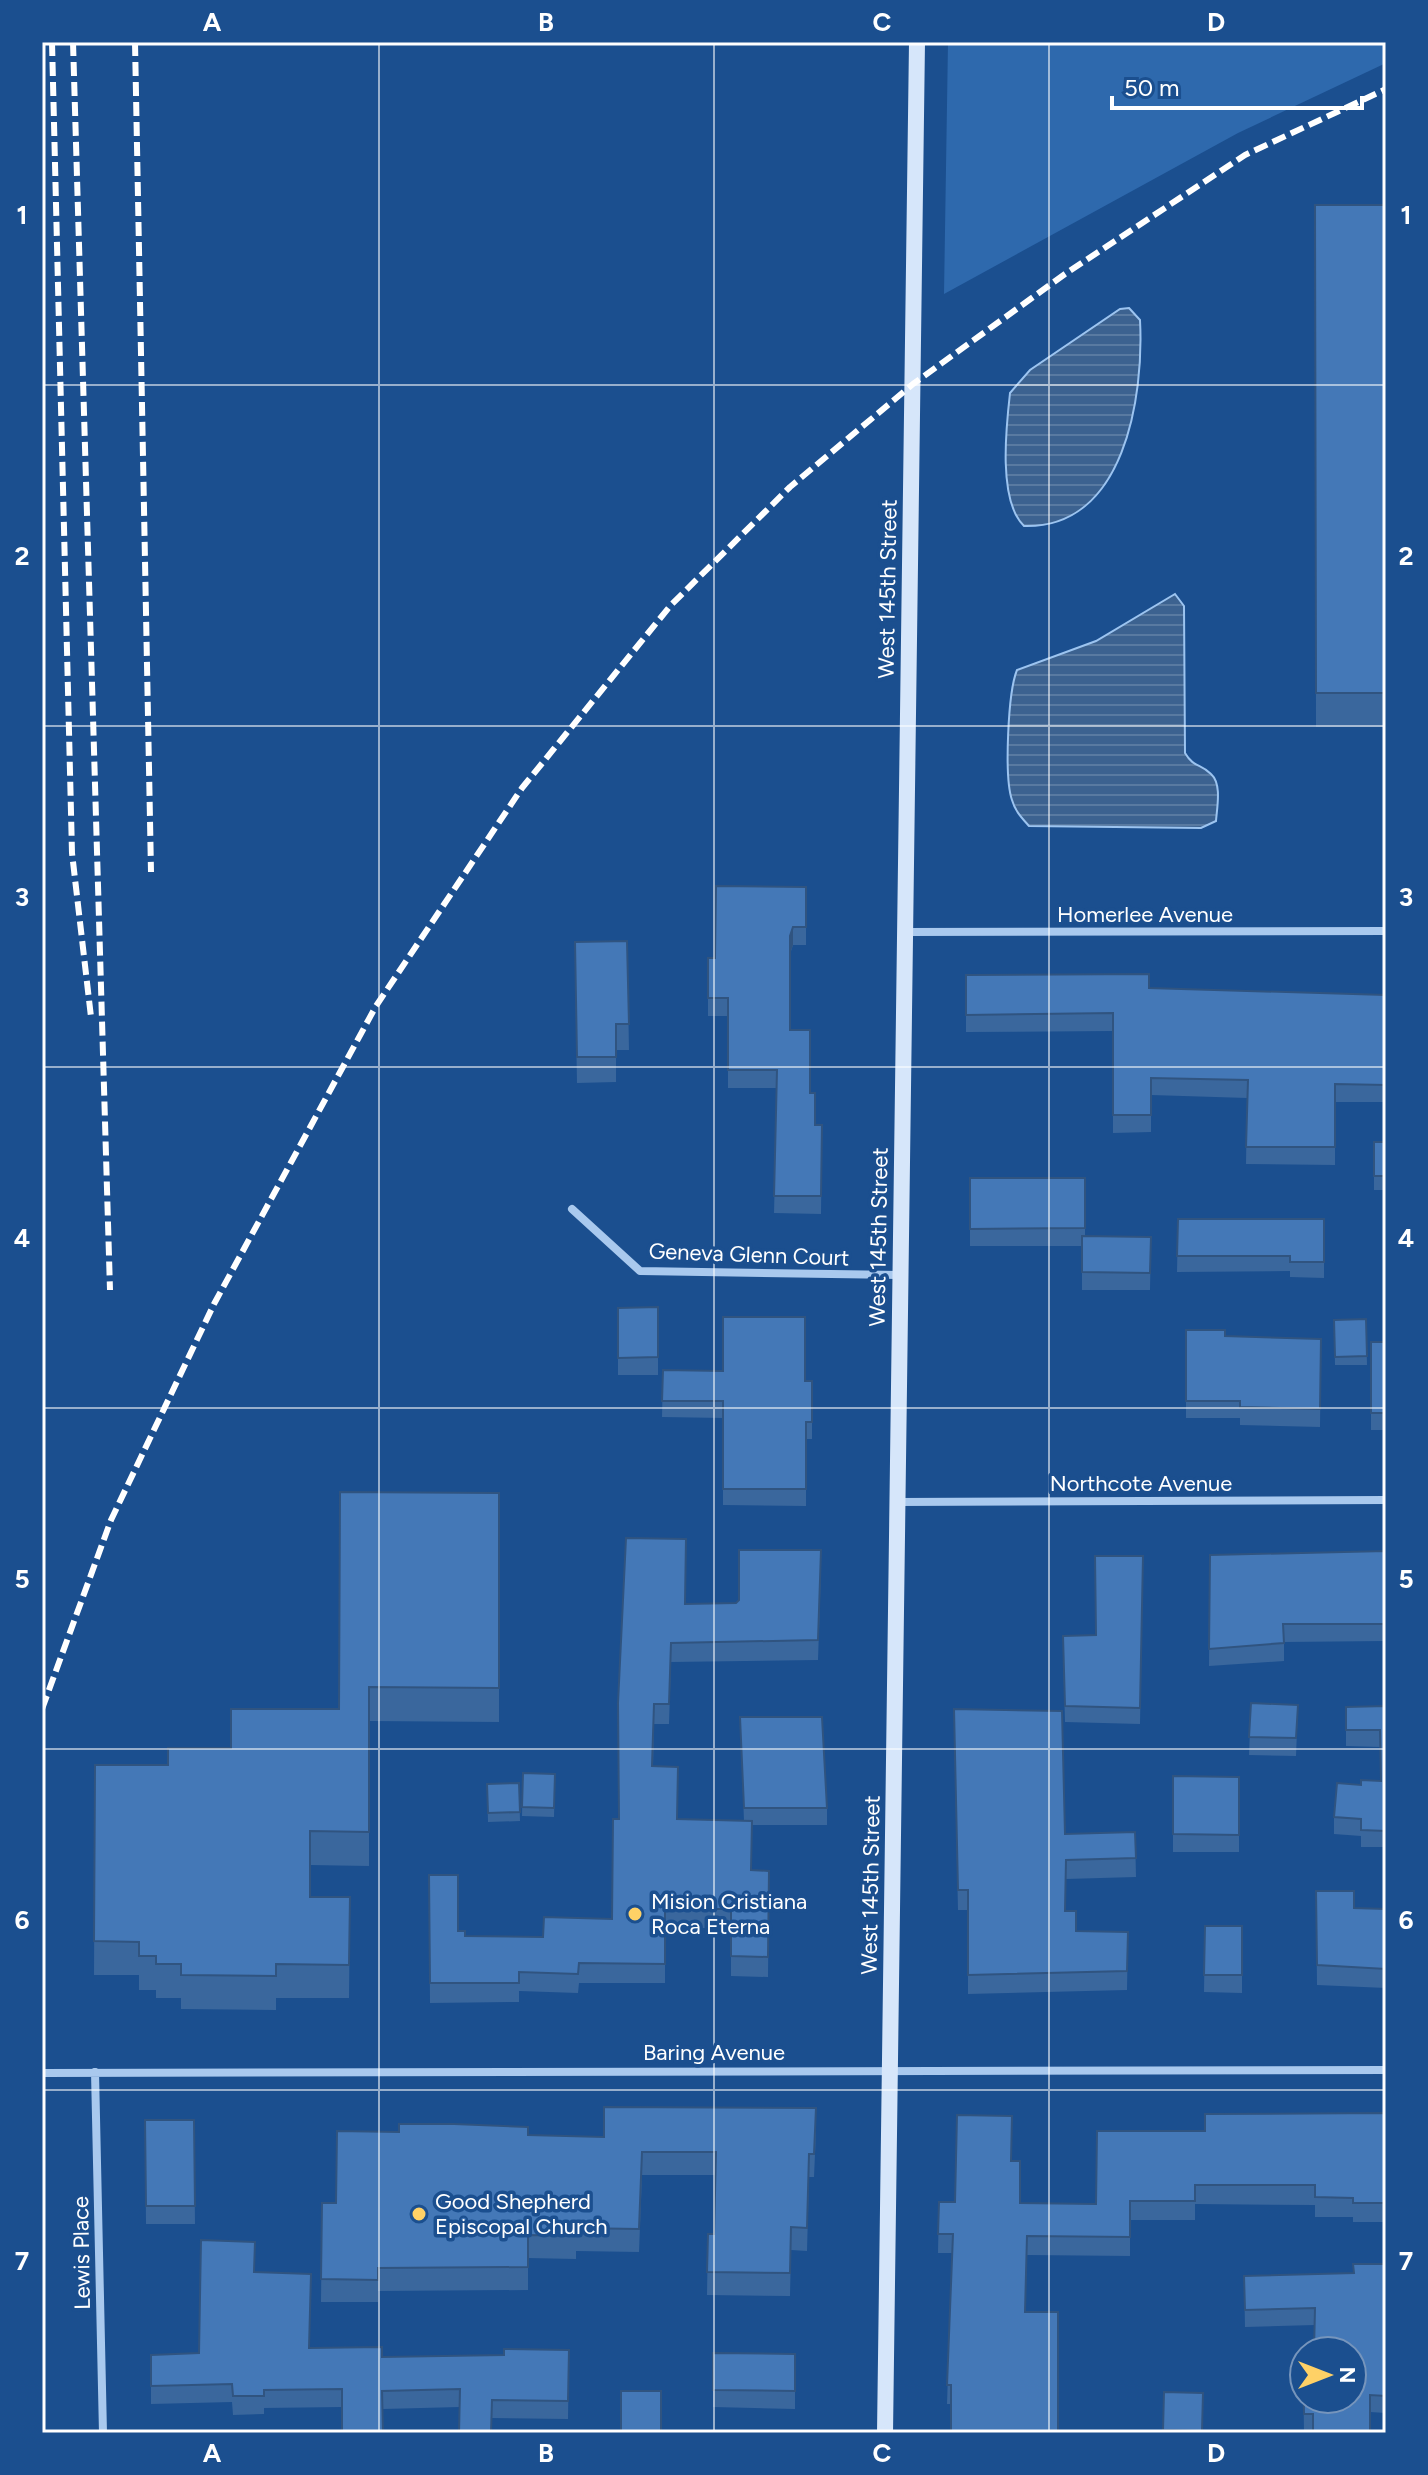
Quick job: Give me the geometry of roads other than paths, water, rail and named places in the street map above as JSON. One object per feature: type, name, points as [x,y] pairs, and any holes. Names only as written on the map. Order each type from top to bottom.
[{"type":"street","name":"West 145th Street","points":[[885,2433],[917,42]]},
{"type":"street","name":"Homerlee Avenue","points":[[904,932],[1386,931]]},
{"type":"street","name":"Geneva Glenn Court","points":[[572,1209],[640,1271],[900,1275]]},
{"type":"street","name":"Northcote Avenue","points":[[897,1502],[1386,1500]]},
{"type":"street","name":"Baring Avenue","points":[[42,2073],[1386,2070]]},
{"type":"street","name":"Lewis Place","points":[[95,2072],[103,2433]]},
{"type":"railway","points":[[52,42],[72,853],[91,1017]]},
{"type":"railway","points":[[73,42],[110,1290]]},
{"type":"railway","points":[[135,42],[151,872]]},
{"type":"railway","points":[[42,1709],[111,1520],[214,1304],[376,1006],[522,788],[671,605],[790,487],[913,384],[1065,274],[1245,155],[1386,89]]},
{"type":"place","name":"Mision Cristiana Roca Eterna","points":[[635,1914]]},
{"type":"place","name":"Good Shepherd Episcopal Church","points":[[419,2214]]}]
